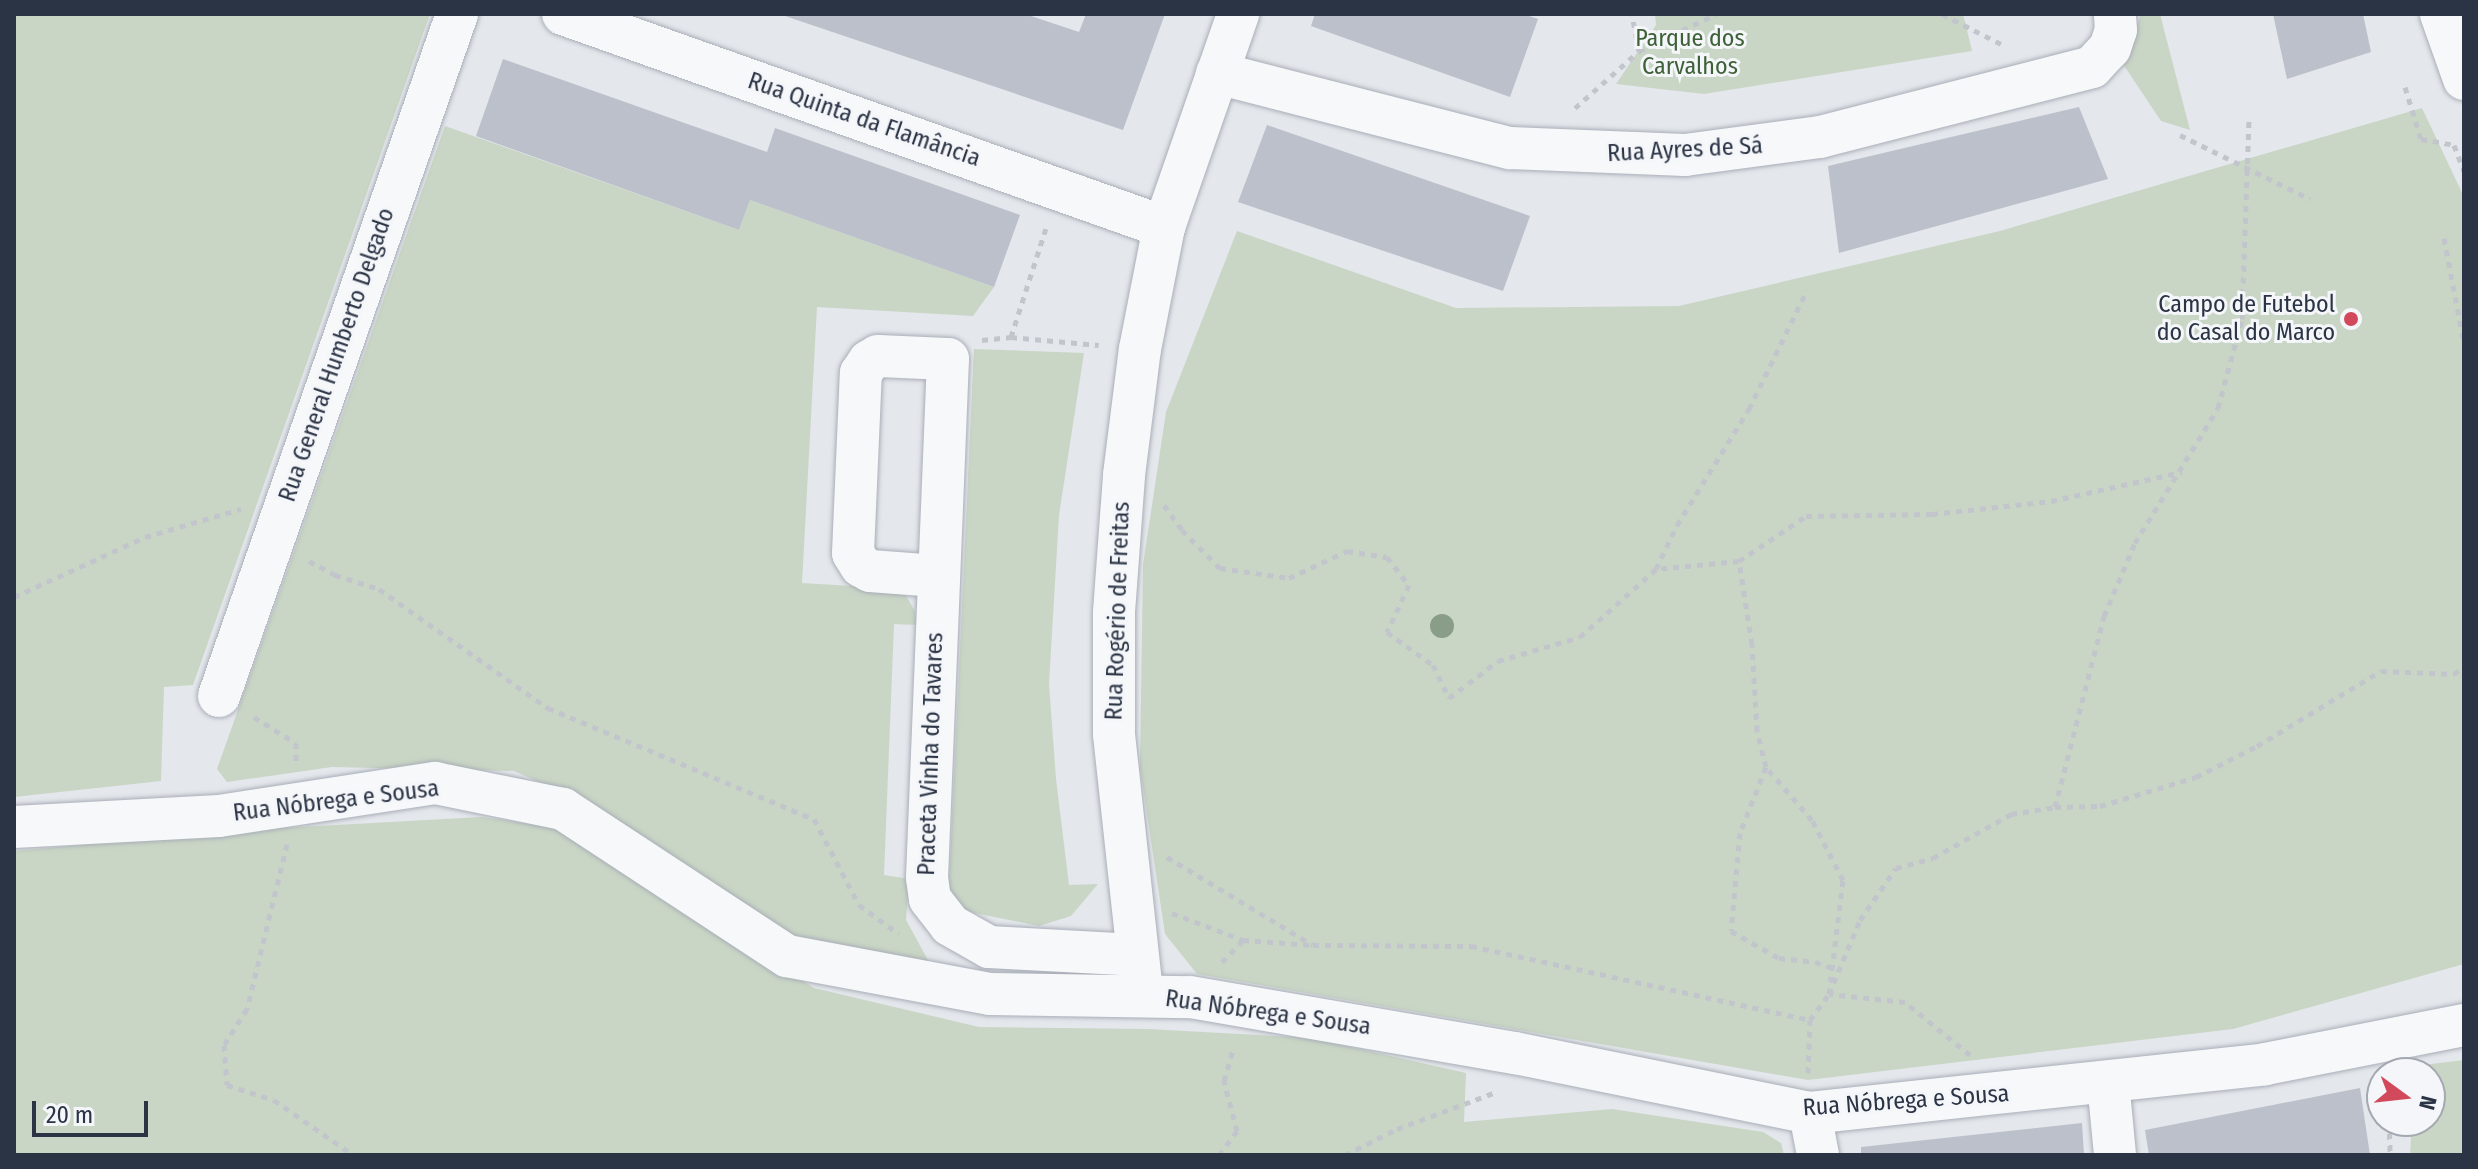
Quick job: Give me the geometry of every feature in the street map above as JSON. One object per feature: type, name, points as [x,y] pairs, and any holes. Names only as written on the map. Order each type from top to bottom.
[{"type":"street","name":"Rua General Humberto Delgado","points":[[219,696],[457,14]]},
{"type":"street","name":"Rua Quinta da Flamância","points":[[563,14],[1164,227]]},
{"type":"street","name":"Rua Rogério de Freitas","points":[[1143,996],[1135,955],[1117,787],[1112,674],[1118,543],[1140,349],[1164,227],[1238,14]]},
{"type":"street","name":"Rua Ayres de Sá","points":[[1217,73],[1468,140],[1530,150],[1685,155],[1781,144],[2092,67],[2105,55],[2116,30],[2115,14]]},
{"type":"street","points":[[2441,14],[2464,79]]},
{"type":"street","name":"Praceta Vinha do Tavares","points":[[937,576],[870,571],[861,566],[853,553],[861,373],[869,361],[878,356],[948,359],[927,878],[930,899],[941,916]]},
{"type":"street","name":"Rua Nóbrega e Sousa","points":[[14,827],[219,816],[435,783],[563,809],[787,956],[990,994],[1190,997],[1515,1053],[1809,1097],[2108,1082],[2265,1064],[2464,1025]]},
{"type":"street","points":[[941,916],[950,925],[989,947],[1135,955]]},
{"type":"street","points":[[2108,1082],[2115,1155]]},
{"type":"street","points":[[1809,1097],[1818,1155]]},
{"type":"path","points":[[1632,14],[1639,51]]},
{"type":"path","points":[[1530,150],[1639,51],[1716,14]]},
{"type":"path","points":[[1942,14],[2060,74]]},
{"type":"path","points":[[2405,87],[2421,139],[2454,145],[2464,171]]},
{"type":"path","points":[[2055,807],[2104,616],[2135,543],[2182,472],[2218,408],[2242,319],[2249,120]]},
{"type":"path","points":[[2180,135],[2310,199]]},
{"type":"path","points":[[1059,189],[1011,337],[1140,349]]},
{"type":"path","points":[[2444,238],[2464,344]]},
{"type":"path","points":[[1163,504],[1182,530],[1220,568],[1289,578],[1347,551],[1387,557],[1409,585],[1387,632],[1433,665],[1449,698],[1498,661],[1580,637],[1656,569],[1677,525],[1749,409],[1807,290]]},
{"type":"path","points":[[1656,569],[1739,561],[1806,516],[1932,514],[2036,503],[2182,472]]},
{"type":"path","points":[[14,597],[145,537],[288,495]]},
{"type":"path","points":[[273,541],[335,575],[379,589],[548,708],[814,819],[859,905],[911,943],[941,916]]},
{"type":"path","points":[[1739,561],[1752,644],[1757,731],[1766,767],[1812,820],[1843,880],[1829,994]]},
{"type":"path","points":[[1809,1097],[1810,1020],[1829,994],[1860,920],[1896,868],[1933,858],[2011,814],[2055,807],[2100,806],[2196,777],[2257,746],[2381,671],[2454,674],[2464,667]]},
{"type":"path","points":[[219,696],[296,743],[297,804],[247,1009],[224,1045],[227,1085],[274,1100],[353,1155]]},
{"type":"path","points":[[1766,767],[1740,833],[1731,931],[1779,958],[1815,962],[1832,968]]},
{"type":"path","points":[[1156,852],[1313,945]]},
{"type":"path","points":[[1163,910],[1243,940],[1313,945],[1471,946],[1810,1020]]},
{"type":"path","points":[[1829,994],[1905,1002],[1974,1058]]},
{"type":"path","points":[[1219,1155],[1237,1131],[1224,1081],[1244,1006]]},
{"type":"path","points":[[1345,1155],[1397,1129],[1499,1091]]},
{"type":"green space","points":[[14,14],[430,14],[193,685],[164,687],[161,781],[14,797]]},
{"type":"green space","name":"Parque dos Carvalhos","points":[[1655,14],[1963,14],[1972,51],[1704,94],[1616,84],[1656,25]]},
{"type":"green space","points":[[2141,14],[2160,14],[2190,130],[2161,121],[2123,64]]},
{"type":"green space","points":[[2422,108],[2464,197],[2464,964],[2233,1029],[1808,1080],[1197,974],[1165,934],[1140,767],[1143,565],[1166,412],[1237,231],[1456,308],[1679,306],[2000,231]]},
{"type":"green space","points":[[445,126],[739,230],[750,200],[994,287],[973,316],[817,307],[802,583],[902,589],[915,611],[917,625],[894,624],[884,875],[909,879],[906,920],[929,962],[787,939],[593,806],[514,771],[332,767],[227,782],[217,769]]},
{"type":"green space","points":[[974,349],[1084,353],[1059,515],[1049,684],[1056,779],[1069,885],[1098,884],[1071,916],[1039,926],[960,910],[949,886]]},
{"type":"green space","points":[[481,817],[559,828],[814,988],[979,1027],[1148,1029],[1311,1038],[1466,1073],[1464,1122],[1612,1109],[1763,1132],[1781,1143],[1784,1155],[14,1155],[14,851],[263,829]]},
{"type":"green space","points":[[2464,1060],[2464,1155],[2410,1155],[2411,1137],[2446,1137],[2446,1062]]},
{"type":"building","points":[[1025,14],[1079,32],[1086,14],[1165,14],[1123,130],[782,15]]},
{"type":"building","points":[[1315,14],[1523,14],[1538,19],[1510,97],[1311,26]]},
{"type":"building","points":[[2273,14],[2363,14],[2371,52],[2287,79]]},
{"type":"building","points":[[503,59],[767,152],[775,128],[1020,215],[994,287],[750,200],[739,230],[476,136]]},
{"type":"building","points":[[2079,107],[2108,179],[1839,253],[1828,166]]},
{"type":"building","points":[[1267,125],[1530,216],[1503,291],[1238,202]]},
{"type":"building","points":[[2360,1088],[2370,1155],[2149,1155],[2145,1130]]},
{"type":"building","points":[[2082,1123],[2084,1155],[1861,1155],[1861,1147]]},
{"type":"place","name":"Campo de Futebol do Casal do Marco","points":[[2351,319]]}]
